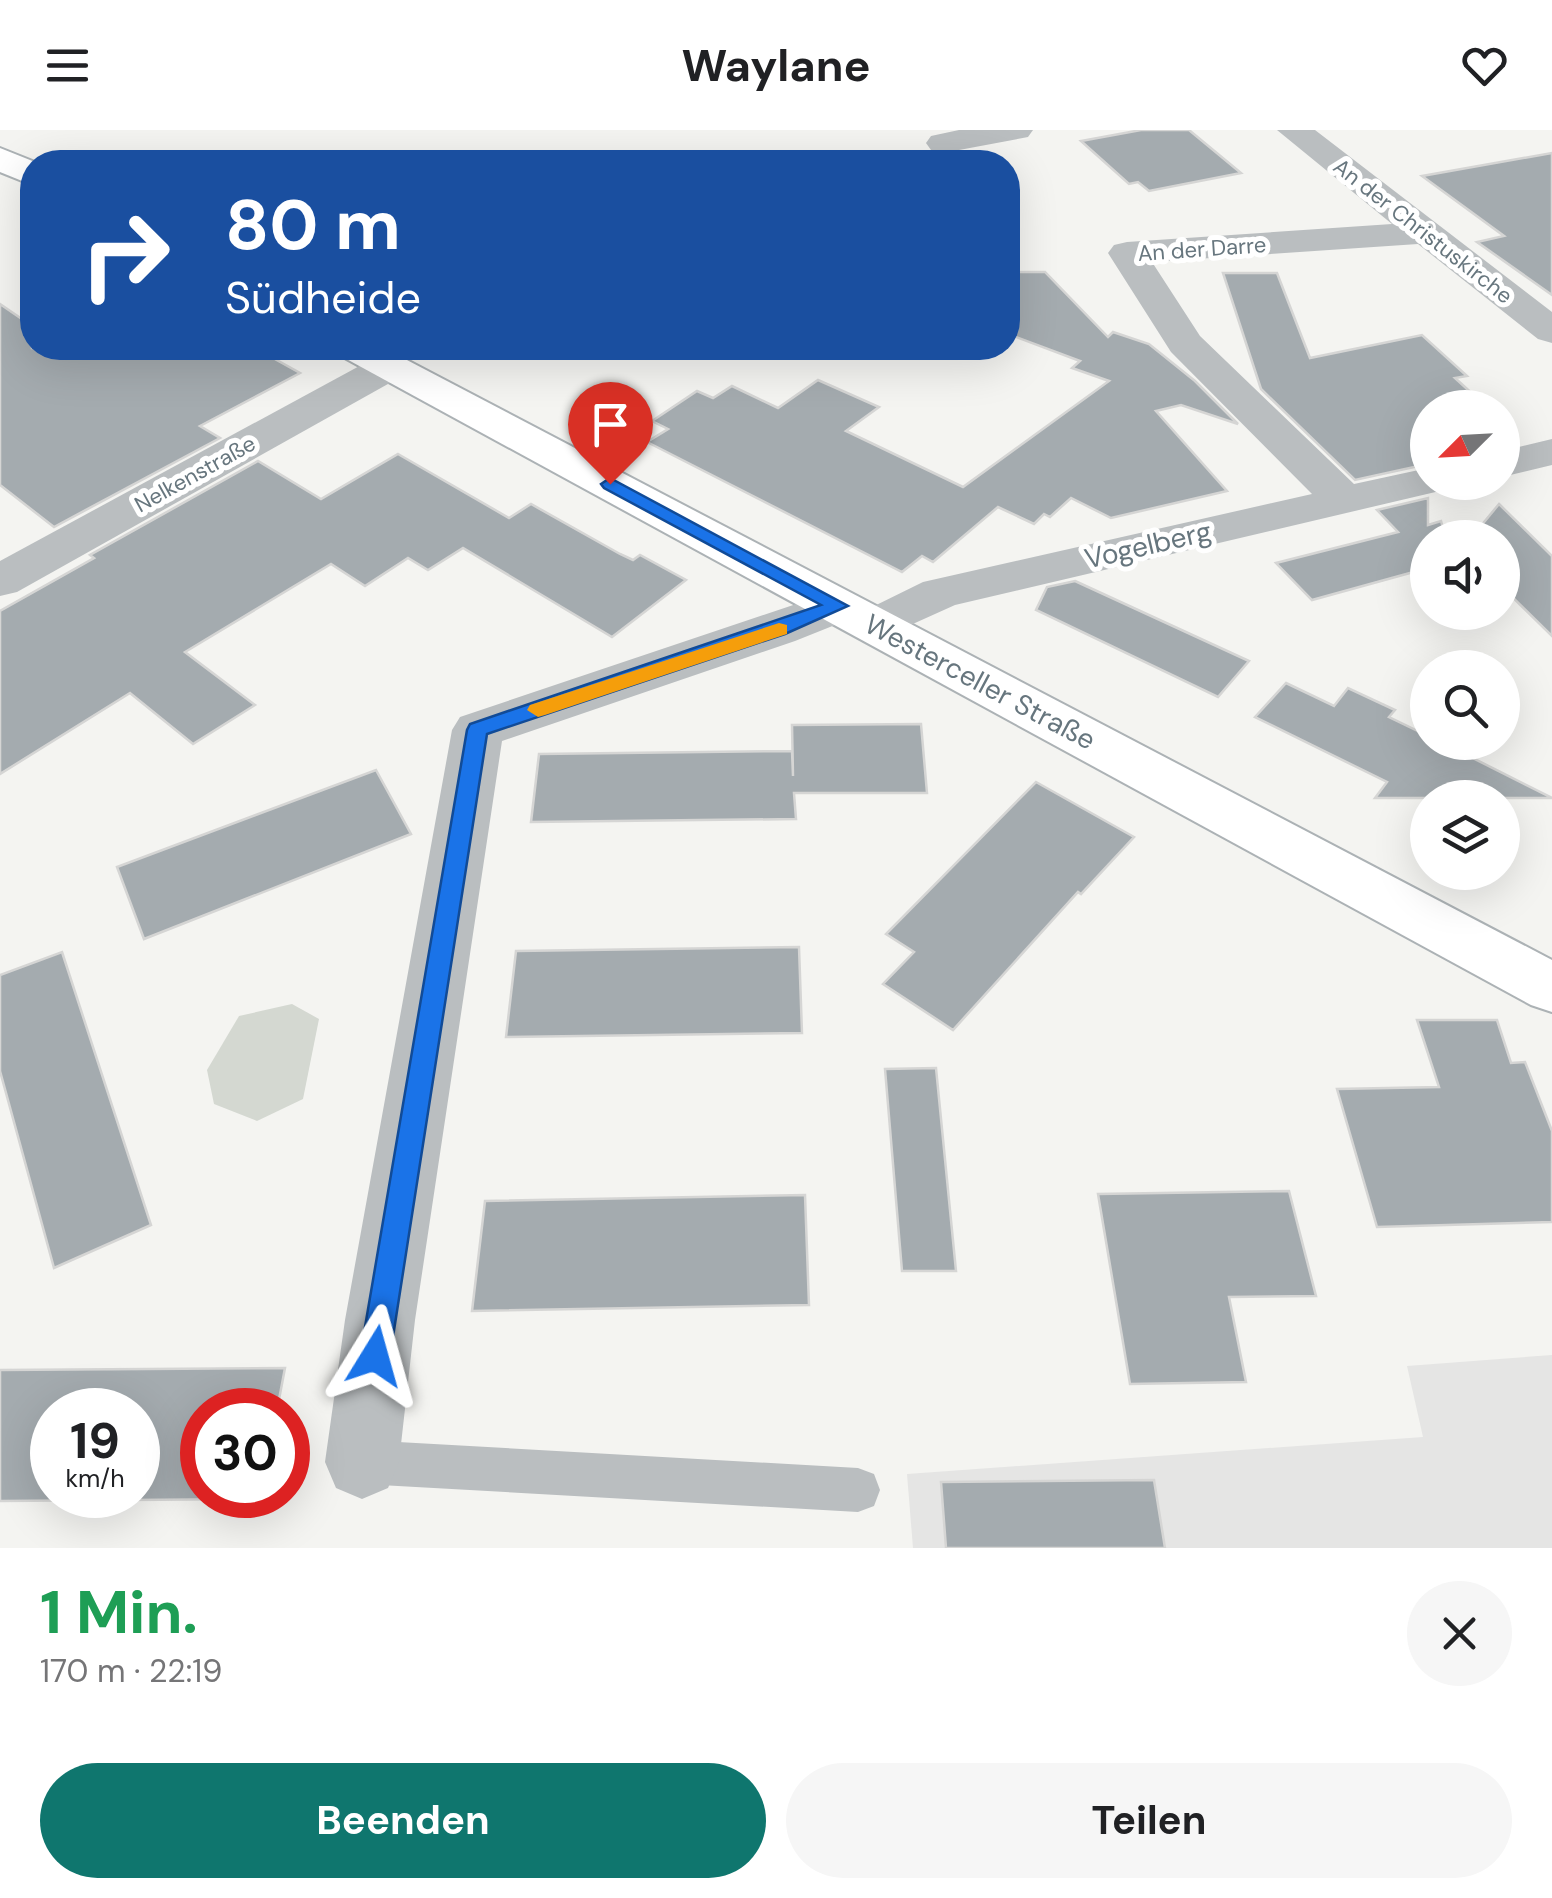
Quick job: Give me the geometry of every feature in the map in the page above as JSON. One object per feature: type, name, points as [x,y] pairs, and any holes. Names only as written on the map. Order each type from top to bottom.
[{"type":"street","points":[[943,143],[1016,130]]},
{"type":"street","name":"An der Christuskirche","points":[[1294,130],[1552,332]]},
{"type":"street","name":"An der Darre","points":[[1344,500],[1185,344],[1127,253],[1425,233]]},
{"type":"street","name":"Nelkenstraße","points":[[0,581],[367,360]]},
{"type":"street","name":"Westerceller Straße","points":[[378,360],[1552,988]]},
{"type":"street","points":[[1520,460],[1552,452]]},
{"type":"street","name":"Vogelberg","points":[[362,1462],[380,1320],[478,730],[778,630],[856,616],[940,593],[1410,485]]},
{"type":"lane","points":[[362,1462],[858,1490]]},
{"type":"shaded area","points":[[292,1004],[319,1019],[303,1099],[257,1121],[214,1104],[207,1070],[239,1016]]},
{"type":"shaded area","points":[[1552,1355],[1552,1548],[913,1548],[907,1474],[1423,1437],[1407,1366]]},
{"type":"building","points":[[1141,130],[1189,130],[1241,173],[1149,191],[1138,182],[1129,184],[1081,141]]},
{"type":"building","points":[[1552,153],[1552,295],[1477,242],[1504,236],[1422,176]]},
{"type":"building","points":[[1020,272],[1045,272],[1108,337],[1113,332],[1149,344],[1195,381],[1238,424],[1181,405],[1156,411],[1227,491],[1111,518],[1071,498],[1050,517],[1044,514],[1034,524],[998,507],[933,562],[922,556],[902,572],[647,442],[668,429],[652,421],[697,391],[713,398],[732,386],[778,408],[818,380],[879,407],[846,431],[963,487],[1109,381],[1072,368],[1080,361],[1020,338]]},
{"type":"building","points":[[1223,273],[1277,273],[1310,358],[1422,335],[1467,376],[1455,378],[1468,390],[1410,390],[1410,468],[1355,480],[1261,389]]},
{"type":"building","points":[[0,304],[20,318],[20,360],[277,360],[300,373],[200,426],[220,438],[54,527],[0,485]]},
{"type":"building","points":[[398,454],[509,518],[531,504],[620,554],[633,560],[640,555],[686,580],[612,637],[463,548],[428,570],[408,558],[365,586],[331,564],[185,652],[255,705],[193,744],[130,693],[0,774],[0,611],[94,558],[90,555],[258,461],[321,499]]},
{"type":"building","points":[[1428,500],[1428,520],[1410,520],[1410,573],[1312,600],[1276,563],[1398,532],[1377,510]]},
{"type":"building","points":[[1499,504],[1515,520],[1486,520]]},
{"type":"building","points":[[1520,525],[1552,556],[1552,636],[1520,605]]},
{"type":"building","points":[[1075,581],[1249,661],[1218,697],[1036,610],[1047,587]]},
{"type":"building","points":[[1286,683],[1334,706],[1348,688],[1395,710],[1389,717],[1410,727],[1410,760],[1477,760],[1516,780],[1410,780],[1410,798],[1375,798],[1387,782],[1255,717]]},
{"type":"building","points":[[921,724],[927,793],[794,793],[796,819],[531,822],[539,754],[792,751],[793,776],[792,725]]},
{"type":"building","points":[[376,770],[411,834],[144,939],[117,867]]},
{"type":"building","points":[[1036,782],[1134,837],[1081,894],[1078,892],[953,1030],[883,984],[914,952],[886,934]]},
{"type":"building","points":[[1520,782],[1552,798],[1520,798]]},
{"type":"building","points":[[799,947],[802,1033],[506,1037],[516,951]]},
{"type":"building","points":[[62,952],[151,1225],[54,1268],[0,1071],[0,975]]},
{"type":"building","points":[[1417,1020],[1497,1020],[1511,1063],[1525,1062],[1552,1131],[1552,1222],[1377,1227],[1337,1089],[1439,1087]]},
{"type":"building","points":[[936,1068],[956,1271],[902,1271],[885,1069]]},
{"type":"building","points":[[1289,1191],[1316,1296],[1229,1297],[1246,1382],[1130,1384],[1098,1194]]},
{"type":"building","points":[[805,1195],[809,1305],[472,1311],[485,1201]]},
{"type":"building","points":[[285,1368],[281,1388],[180,1388],[180,1500],[160,1500],[160,1388],[30,1388],[30,1501],[0,1501],[0,1370]]},
{"type":"building","points":[[1154,1480],[1165,1548],[946,1548],[941,1482]]},
{"type":"slow traffic","points":[[538,710],[779,629]]},
{"type":"route","points":[[375,1356],[478,730],[778,630],[838,606],[610,484]]}]
